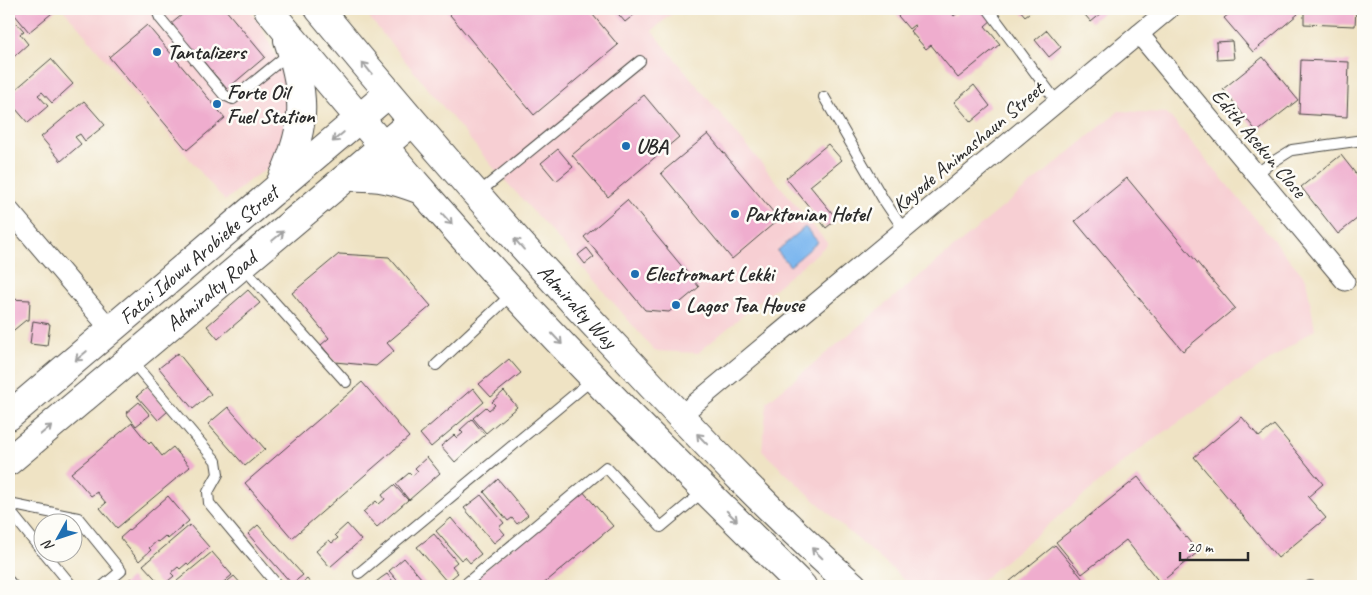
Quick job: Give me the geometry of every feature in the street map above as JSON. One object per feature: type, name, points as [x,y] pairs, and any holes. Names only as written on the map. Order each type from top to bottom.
[{"type":"main road","name":"Admiralty Way","points":[[268,9],[288,40],[514,292],[594,378],[802,586]]},
{"type":"main road","name":"Admiralty Way","points":[[318,9],[388,94],[522,248],[762,501],[853,586]]},
{"type":"main road","points":[[278,188],[290,162],[301,124],[302,101],[298,72],[288,40]]},
{"type":"main road","name":"Fatai Idowu Arobieke Street","points":[[9,416],[388,94]]},
{"type":"main road","name":"Admiralty Road","points":[[9,461],[384,148],[412,122]]},
{"type":"main road","points":[[348,177],[391,179],[422,190]]},
{"type":"street","name":"Kayode Animashaun Street","points":[[680,416],[1170,9]]},
{"type":"street","name":"Edith Asekun Close","points":[[1139,34],[1345,281]]},
{"type":"street","points":[[9,210],[111,330]]},
{"type":"lane","points":[[160,9],[158,13],[160,18],[224,95],[233,99],[288,40]]},
{"type":"lane","points":[[988,9],[1057,102]]},
{"type":"lane","points":[[476,194],[640,61]]},
{"type":"lane","points":[[824,97],[883,199],[904,230]]},
{"type":"lane","points":[[1256,174],[1292,150],[1363,140]]},
{"type":"lane","points":[[242,266],[346,382]]},
{"type":"lane","points":[[436,365],[514,292]]},
{"type":"lane","points":[[130,359],[216,460],[218,474],[208,492],[209,503],[278,586]]},
{"type":"lane","points":[[359,573],[594,378]]},
{"type":"lane","points":[[463,586],[606,467],[661,526],[706,489]]},
{"type":"lane","points":[[9,504],[78,518],[121,571],[103,586]]},
{"type":"lane","points":[[11,516],[32,540]]},
{"type":"lane","points":[[52,562],[72,586]]},
{"type":"lane","points":[[9,580],[14,586]]},
{"type":"shaded area","name":"Forte Oil Fuel Station","points":[[63,9],[249,9],[260,24],[283,71],[290,99],[291,125],[277,163],[251,179],[225,201]]},
{"type":"shaded area","points":[[362,9],[677,9],[652,31],[828,244],[698,353],[655,351],[492,166]]},
{"type":"shaded area","points":[[1119,111],[1167,113],[1306,279],[1315,329],[1137,451],[975,586],[912,586],[849,532],[762,451],[767,402]]},
{"type":"water","points":[[805,227],[818,242],[790,266],[777,251]]},
{"type":"building","points":[[10,9],[57,9],[29,32]]},
{"type":"building","points":[[189,9],[225,9],[265,57],[227,89],[171,24]]},
{"type":"building","points":[[445,9],[588,9],[618,45],[534,115]]},
{"type":"building","points":[[614,9],[641,9],[625,22]]},
{"type":"building","points":[[948,9],[954,16],[962,9],[984,9],[993,19],[985,26],[1000,44],[958,78],[931,45],[926,49],[910,31],[916,26],[914,25],[909,29],[893,10]]},
{"type":"building","points":[[1019,9],[1034,9],[1025,16]]},
{"type":"building","points":[[1080,9],[1100,9],[1103,12],[1091,22]]},
{"type":"building","points":[[1235,9],[1294,9],[1298,14],[1253,52],[1224,18]]},
{"type":"building","points":[[1304,9],[1356,9],[1355,26],[1304,24]]},
{"type":"building","points":[[9,14],[24,31],[20,34],[28,44],[9,61]]},
{"type":"building","points":[[147,25],[225,118],[187,150],[109,57]]},
{"type":"building","points":[[1047,30],[1061,47],[1049,57],[1035,40]]},
{"type":"building","points":[[1232,41],[1234,59],[1217,60],[1216,42]]},
{"type":"building","points":[[1263,57],[1298,100],[1257,132],[1223,89]]},
{"type":"building","points":[[51,59],[73,84],[52,103],[42,92],[38,95],[48,106],[28,123],[9,101],[9,95]]},
{"type":"building","points":[[1301,60],[1349,62],[1347,117],[1299,114]]},
{"type":"building","points":[[974,85],[990,106],[971,122],[954,102]]},
{"type":"building","name":"UBA","points":[[644,95],[679,137],[608,197],[572,155]]},
{"type":"building","points":[[84,101],[105,125],[85,141],[80,134],[75,137],[81,144],[61,161],[41,137]]},
{"type":"building","points":[[708,134],[779,219],[732,259],[661,173]]},
{"type":"building","points":[[828,144],[842,160],[810,186],[837,219],[826,228],[786,178]]},
{"type":"building","points":[[558,149],[573,167],[556,181],[541,163]]},
{"type":"building","points":[[1341,155],[1363,183],[1363,214],[1338,234],[1301,187]]},
{"type":"building","points":[[1127,178],[1235,308],[1183,351],[1075,221]]},
{"type":"building","points":[[627,200],[699,287],[669,312],[645,310],[584,237]]},
{"type":"building","points":[[587,248],[594,257],[585,264],[578,255]]},
{"type":"building","points":[[339,254],[389,257],[431,306],[387,343],[394,351],[376,366],[335,362],[321,345],[329,338],[292,293]]},
{"type":"building","points":[[248,290],[260,303],[218,339],[207,326]]},
{"type":"building","points":[[9,299],[30,300],[29,320],[26,320],[9,334]]},
{"type":"building","points":[[33,321],[50,324],[47,346],[30,344]]},
{"type":"building","points":[[178,353],[211,394],[193,409],[159,368]]},
{"type":"building","points":[[509,359],[521,373],[491,397],[479,384]]},
{"type":"building","points":[[362,382],[409,437],[292,538],[245,483]]},
{"type":"building","points":[[148,387],[168,411],[158,420],[137,396]]},
{"type":"building","points":[[473,388],[484,402],[431,447],[420,434]]},
{"type":"building","points":[[504,391],[517,407],[486,433],[473,418],[486,407],[489,410],[495,405],[492,402]]},
{"type":"building","points":[[139,402],[150,415],[136,426],[126,413]]},
{"type":"building","points":[[228,407],[265,449],[245,466],[208,424]]},
{"type":"building","points":[[1242,417],[1259,437],[1274,425],[1323,484],[1308,497],[1326,518],[1278,558],[1194,457]]},
{"type":"building","points":[[472,419],[485,435],[455,462],[441,446],[454,435],[457,438],[463,433],[460,430]]},
{"type":"building","points":[[132,423],[149,444],[151,442],[162,456],[173,447],[190,467],[117,528],[100,508],[106,503],[97,492],[91,496],[71,473]]},
{"type":"building","points":[[427,457],[440,473],[409,500],[396,484],[409,473],[412,476],[418,471],[415,468]]},
{"type":"building","points":[[1138,477],[1198,552],[1160,583],[1126,540],[1082,574],[1056,542]]},
{"type":"building","points":[[498,479],[528,515],[517,524],[512,518],[508,521],[484,492]]},
{"type":"building","points":[[394,485],[408,500],[377,527],[363,512],[376,501],[379,504],[385,499],[382,495]]},
{"type":"building","points":[[581,489],[613,526],[541,586],[465,586]]},
{"type":"building","points":[[481,495],[504,523],[499,527],[505,534],[494,543],[464,508]]},
{"type":"building","points":[[168,496],[189,521],[168,539],[165,536],[157,541],[149,548],[151,550],[139,561],[120,538]]},
{"type":"building","points":[[451,518],[481,554],[470,563],[465,557],[461,560],[436,531]]},
{"type":"building","points":[[347,524],[361,540],[330,567],[316,551],[329,540],[332,543],[338,538],[335,535]]},
{"type":"building","points":[[190,525],[209,547],[189,565],[187,563],[180,569],[178,567],[171,573],[174,576],[162,586],[143,565]]},
{"type":"building","points":[[258,525],[303,575],[292,584],[248,534]]},
{"type":"building","points":[[434,534],[457,562],[452,566],[458,573],[447,582],[417,547]]},
{"type":"building","points":[[1055,545],[1083,579],[1074,586],[1004,586]]},
{"type":"building","points":[[212,552],[232,575],[219,586],[171,586]]},
{"type":"building","points":[[404,558],[428,586],[402,586],[389,571]]},
{"type":"building","points":[[387,574],[397,586],[371,586],[381,578]]},
{"type":"building","points":[[234,576],[243,586],[222,586]]},
{"type":"building","points":[[131,578],[138,586],[121,586]]},
{"type":"building","points":[[307,579],[313,586],[299,586]]},
{"type":"place","name":"Tantalizers","points":[[157,52]]},
{"type":"place","name":"Forte Oil Fuel Station","points":[[217,104]]},
{"type":"place","name":"UBA","points":[[626,146]]},
{"type":"place","name":"Parktonian Hotel","points":[[735,214]]},
{"type":"place","name":"Electromart Lekki","points":[[635,274]]},
{"type":"place","name":"Lagos Tea House","points":[[676,305]]}]
